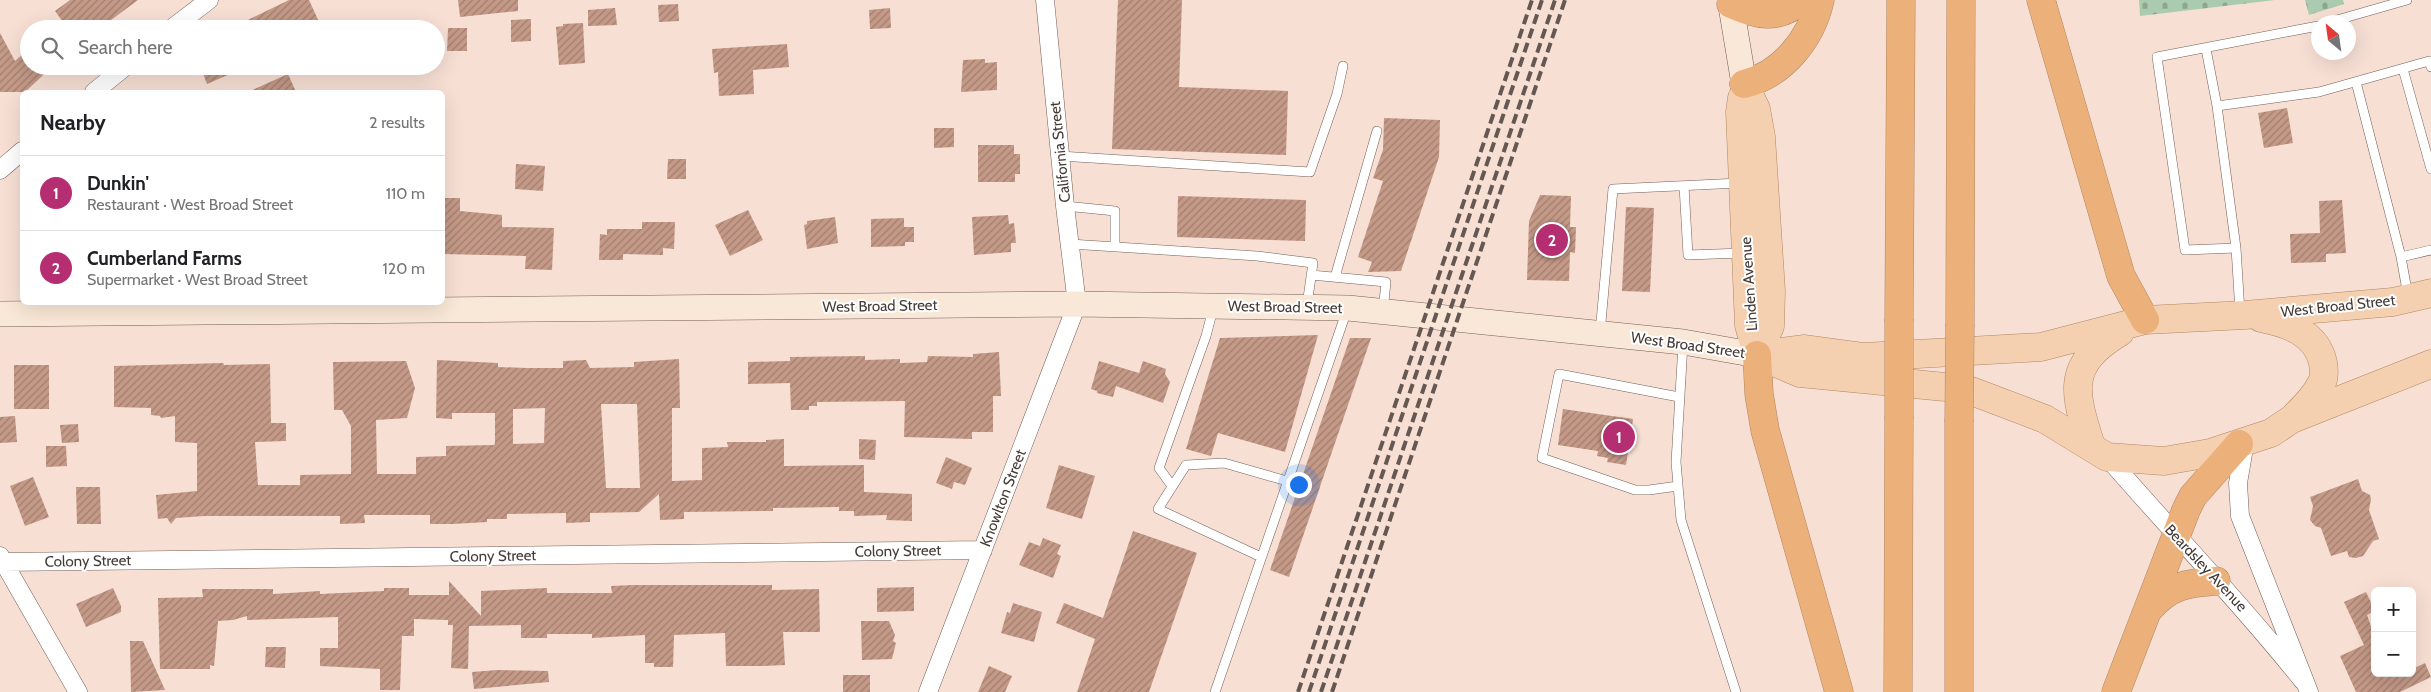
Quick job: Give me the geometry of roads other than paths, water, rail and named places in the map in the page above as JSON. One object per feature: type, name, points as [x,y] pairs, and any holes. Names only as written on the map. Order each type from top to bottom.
[{"type":"highway","points":[[1730,2],[1755,14],[1766,16],[1780,13],[1801,0]]},
{"type":"highway","points":[[1744,84],[1760,80],[1771,74],[1795,50],[1812,26],[1820,0]]},
{"type":"highway","points":[[1898,692],[1902,0]]},
{"type":"highway","points":[[1958,692],[1961,0]]},
{"type":"highway","points":[[2041,0],[2121,276],[2141,322]]},
{"type":"highway","points":[[1757,356],[1759,394],[1765,430],[1839,692]]},
{"type":"highway","points":[[2116,692],[2193,496],[2242,443]]},
{"type":"highway","points":[[2148,611],[2163,594],[2170,590],[2195,582],[2216,581]]},
{"type":"main road","name":"Linden Avenue","points":[[1730,2],[1744,84],[1756,109],[1761,137],[1772,291],[1770,326],[1757,356]]},
{"type":"main road","name":"Linden Avenue","points":[[1744,84],[1740,112],[1749,324],[1757,356]]},
{"type":"main road","name":"West Broad Street","points":[[1757,356],[1805,349],[1864,357],[2041,347],[2141,322],[2393,302],[2420,295]]},
{"type":"main road","name":"West Broad Street","points":[[0,314],[1077,304],[1348,308],[1683,342],[1757,356],[1800,374],[1966,389],[2045,419],[2099,451],[2164,461],[2210,453],[2242,443],[2271,432],[2292,419],[2431,364]]},
{"type":"main road","name":"West Broad Street","points":[[2242,315],[2292,326],[2310,339],[2320,354],[2325,372],[2322,382],[2311,400],[2292,419]]},
{"type":"main road","name":"West Broad Street","points":[[2099,451],[2076,394],[2085,359],[2100,344],[2141,322]]},
{"type":"street","points":[[183,20],[209,0]]},
{"type":"street","name":"California Street","points":[[1045,0],[1065,206],[1077,304]]},
{"type":"street","points":[[96,90],[115,75]]},
{"type":"street","points":[[0,170],[20,153]]},
{"type":"street","name":"Knowlton Street","points":[[928,692],[1077,304]]},
{"type":"street","name":"Beardsley Avenue","points":[[2242,443],[2238,483],[2240,516],[2306,686]]},
{"type":"street","name":"Beardsley Avenue","points":[[2099,451],[2216,581],[2254,620],[2306,686]]},
{"type":"street","name":"Colony Street","points":[[1,559],[983,550]]},
{"type":"street","points":[[1,559],[78,692]]},
{"type":"lane","points":[[2354,15],[2407,0]]},
{"type":"lane","points":[[2236,248],[2185,250],[2158,57],[2311,27]]},
{"type":"lane","points":[[2206,49],[2217,106],[2236,248],[2242,315]]},
{"type":"lane","points":[[2217,106],[2319,92],[2403,69],[2430,64]]},
{"type":"lane","points":[[1060,156],[1310,172],[1337,94],[1343,66]]},
{"type":"lane","points":[[2403,69],[2431,169]]},
{"type":"lane","points":[[2356,82],[2401,257],[2420,295]]},
{"type":"lane","points":[[1335,277],[1378,131]]},
{"type":"lane","points":[[1600,333],[1613,189],[1743,183]]},
{"type":"lane","points":[[1684,186],[1688,255],[1746,253]]},
{"type":"lane","points":[[1065,206],[1115,211],[1116,247]]},
{"type":"lane","points":[[1070,244],[1257,256],[1313,263],[1306,307]]},
{"type":"lane","points":[[2401,257],[2431,250]]},
{"type":"lane","points":[[1311,275],[1386,282],[1383,312]]},
{"type":"lane","points":[[1172,486],[1159,468],[1206,336],[1214,306]]},
{"type":"lane","points":[[1215,692],[1348,308]]},
{"type":"lane","points":[[1683,342],[1676,462],[1681,520],[1736,692]]},
{"type":"lane","points":[[1678,486],[1635,490],[1542,458],[1559,374],[1679,397]]},
{"type":"lane","points":[[1261,557],[1158,509],[1186,465],[1224,463],[1287,481]]},
{"type":"railway","points":[[1298,692],[1532,0]]},
{"type":"railway","points":[[1309,692],[1542,0]]},
{"type":"railway","points":[[1321,692],[1555,0]]},
{"type":"railway","points":[[1332,692],[1565,0]]},
{"type":"place","name":"Cumberland Farms","points":[[1552,240]]},
{"type":"place","name":"Dunkin'","points":[[1619,437]]}]
